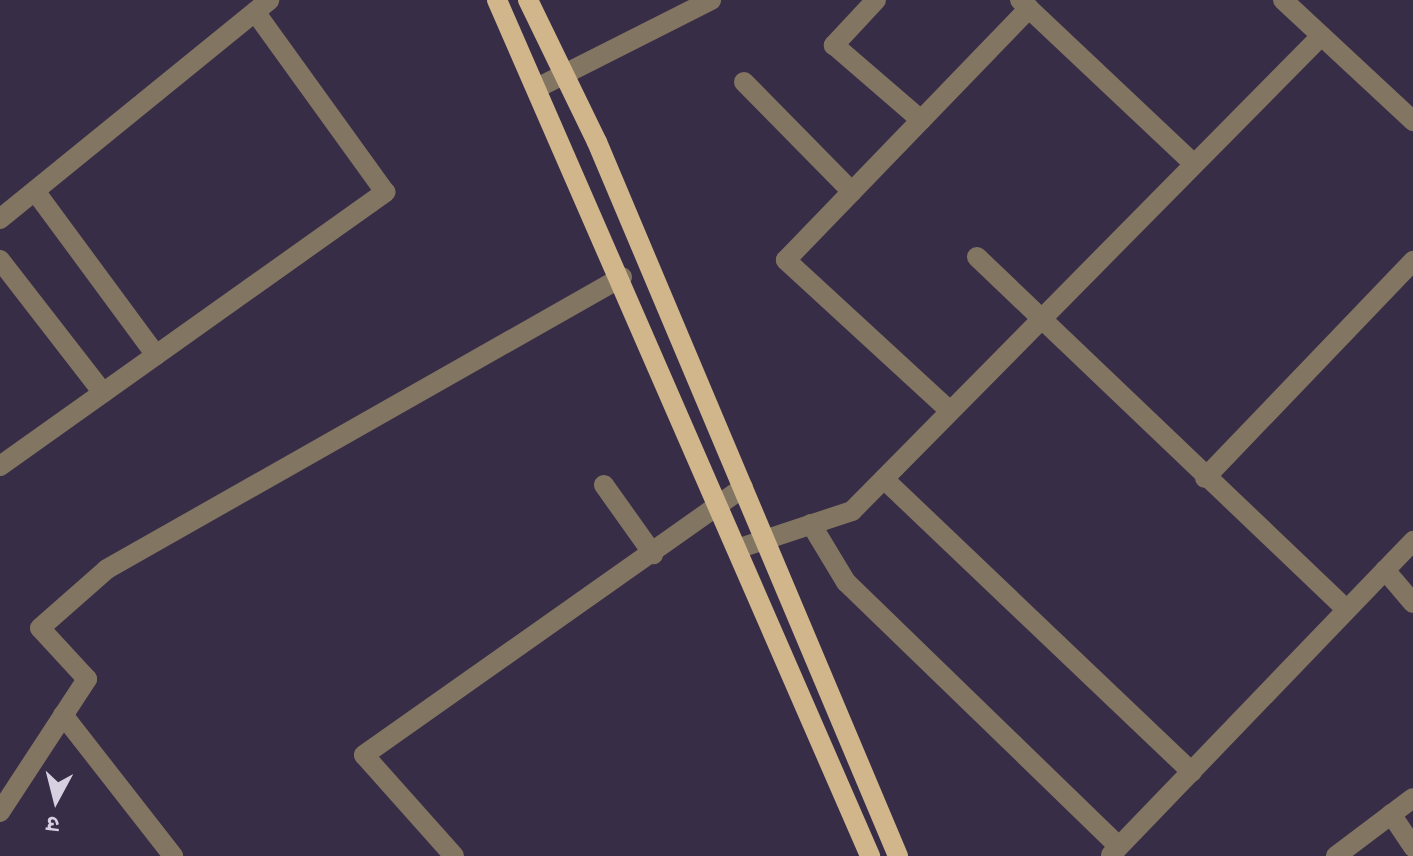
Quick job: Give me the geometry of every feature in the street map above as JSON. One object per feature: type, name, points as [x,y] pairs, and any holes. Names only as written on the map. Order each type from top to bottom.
[{"type":"main road","points":[[497,0],[722,506],[870,856]]},
{"type":"main road","points":[[528,0],[565,75],[898,856]]},
{"type":"street","points":[[537,88],[711,0]]},
{"type":"street","points":[[876,0],[834,45],[921,120]]},
{"type":"street","points":[[1283,0],[1413,121]]},
{"type":"street","points":[[950,411],[786,260],[921,120],[1024,4],[1194,164]]},
{"type":"street","points":[[0,219],[262,6],[385,192],[0,466]]},
{"type":"street","points":[[740,548],[852,511],[1321,36]]},
{"type":"street","points":[[744,82],[852,192]]},
{"type":"street","points":[[35,191],[156,355]]},
{"type":"street","points":[[977,257],[1038,322],[1347,610]]},
{"type":"street","points":[[0,260],[103,393]]},
{"type":"street","points":[[1205,478],[1413,261]]},
{"type":"street","points":[[0,812],[87,679],[40,628],[107,569],[622,277]]},
{"type":"street","points":[[884,479],[1192,772]]},
{"type":"street","points":[[604,485],[653,554]]},
{"type":"street","points":[[454,856],[364,755],[722,506],[743,488]]},
{"type":"street","points":[[811,524],[846,582],[1114,851],[1413,541]]},
{"type":"street","points":[[1385,570],[1413,603]]},
{"type":"street","points":[[63,715],[173,856]]},
{"type":"street","points":[[1336,856],[1413,798]]},
{"type":"street","points":[[1391,814],[1413,847]]}]
